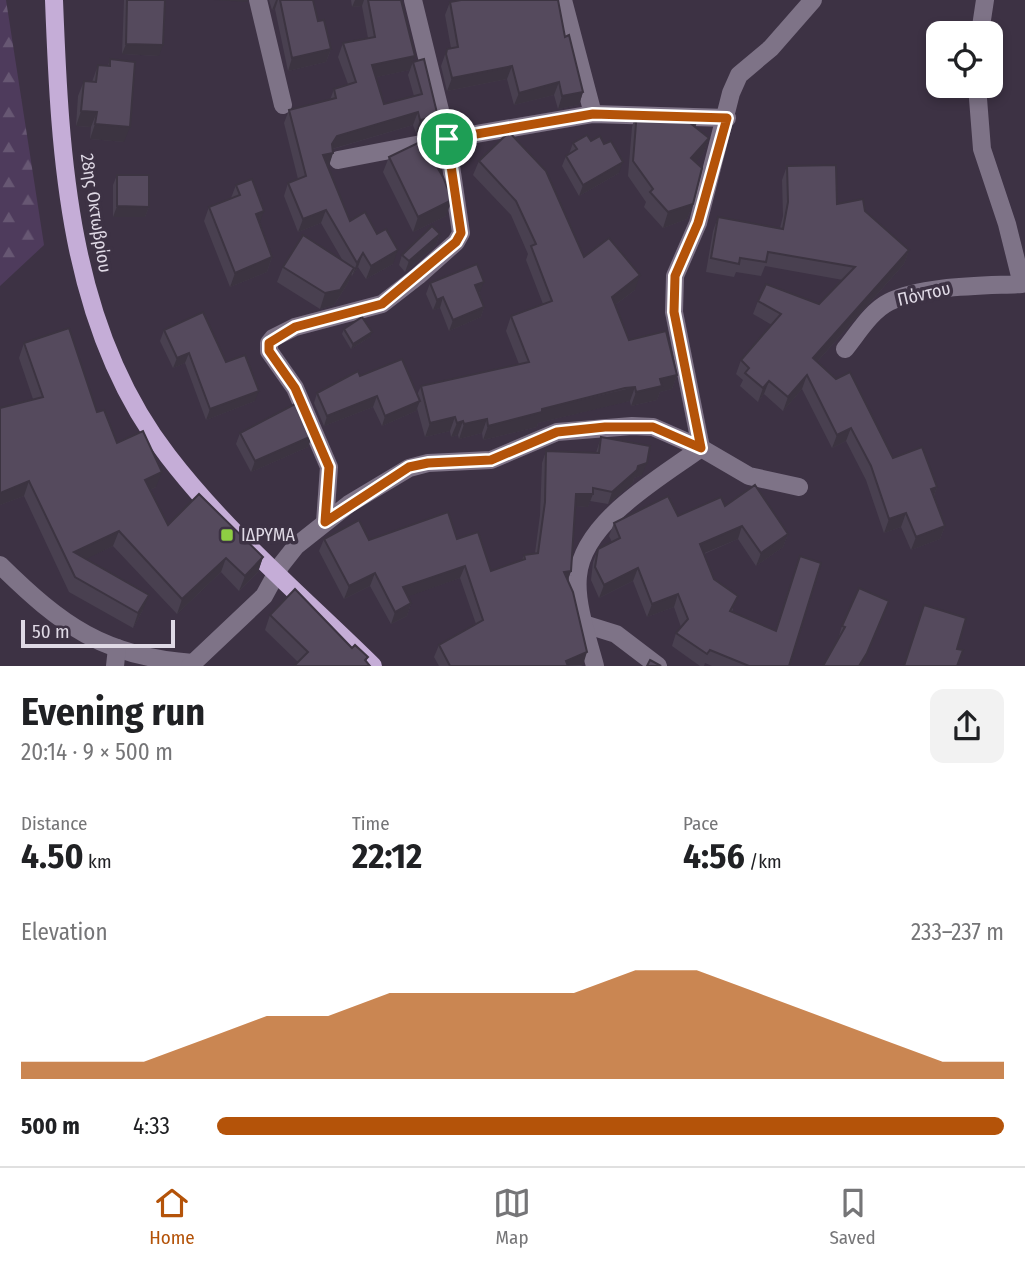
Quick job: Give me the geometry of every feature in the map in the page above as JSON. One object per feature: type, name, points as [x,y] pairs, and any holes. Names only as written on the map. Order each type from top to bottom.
[{"type":"main road","name":"28ης Οκτωβρίου","points":[[54,0],[71,213],[81,269],[100,331],[134,405],[169,457],[277,571],[373,666]]},
{"type":"street","points":[[258,0],[283,106]]},
{"type":"street","points":[[325,522],[329,467],[295,388],[269,351],[269,343],[295,327],[382,304],[456,242],[461,233],[447,139],[413,0]]},
{"type":"street","points":[[563,0],[593,114]]},
{"type":"street","points":[[701,448],[674,312],[675,276],[698,223],[727,118],[731,93],[739,75],[771,48],[813,0]]},
{"type":"street","points":[[982,21],[985,0]]},
{"type":"street","name":"Πόντου","points":[[845,349],[873,314],[889,302],[958,286],[1022,284],[1007,225],[982,149],[978,98]]},
{"type":"street","points":[[338,160],[593,114],[727,118]]},
{"type":"street","points":[[0,565],[40,604],[116,657],[199,662],[264,596],[277,571],[296,546],[325,522],[409,467],[428,463],[491,460],[557,432],[605,427],[653,427],[701,448],[749,476],[799,487]]},
{"type":"street","points":[[595,666],[584,624],[578,576],[589,543],[609,516],[701,448]]},
{"type":"street","points":[[584,624],[616,634],[658,666]]},
{"type":"green space","points":[[0,0],[6,0],[44,245],[0,286]]},
{"type":"building","points":[[127,0],[165,0],[163,45],[126,44]]},
{"type":"building","points":[[280,0],[313,0],[318,21],[324,20],[331,49],[292,58]]},
{"type":"building","points":[[368,0],[401,0],[415,56],[372,65],[384,104],[422,94],[413,62],[424,59],[438,117],[420,120],[418,112],[337,136],[332,144],[333,153],[323,155],[350,221],[365,212],[377,234],[386,229],[398,250],[371,266],[363,253],[357,263],[326,210],[303,219],[288,183],[306,176],[289,110],[336,98],[334,89],[356,82],[343,43],[375,37]]},
{"type":"building","points":[[558,0],[565,37],[569,35],[583,92],[562,96],[559,82],[519,93],[512,66],[452,78],[446,54],[447,49],[458,47],[450,2]]},
{"type":"building","points":[[110,59],[135,62],[130,127],[95,124],[97,112],[81,111],[84,81],[96,82],[98,65],[110,66]]},
{"type":"building","points":[[637,111],[700,113],[690,123],[709,138],[691,158],[702,168],[693,204],[668,212],[650,192],[653,189],[633,161]]},
{"type":"building","points":[[509,132],[546,171],[584,257],[609,238],[640,275],[612,297],[629,340],[666,331],[677,375],[660,379],[662,386],[636,392],[635,387],[625,388],[488,426],[487,419],[464,424],[463,421],[457,423],[455,417],[430,423],[421,386],[529,362],[511,316],[552,301],[531,246],[536,244],[516,201],[479,161]]},
{"type":"building","points":[[587,135],[591,141],[600,136],[604,144],[611,141],[623,162],[583,185],[566,156],[577,149],[573,143]]},
{"type":"building","points":[[422,141],[443,177],[452,200],[418,217],[389,157]]},
{"type":"building","points":[[836,165],[837,204],[863,199],[865,211],[909,250],[813,358],[836,379],[850,372],[893,458],[922,447],[937,487],[931,489],[945,526],[916,537],[906,513],[889,519],[871,466],[851,428],[837,435],[807,375],[788,397],[769,381],[763,388],[745,373],[749,368],[741,360],[781,314],[758,301],[766,284],[819,304],[855,267],[768,252],[766,262],[740,258],[739,264],[711,258],[718,217],[783,229],[788,202],[787,166]]},
{"type":"building","points":[[117,175],[149,175],[149,207],[117,206]]},
{"type":"building","points":[[252,179],[264,211],[256,214],[272,257],[235,273],[209,207],[240,195],[236,185]]},
{"type":"building","points":[[432,226],[440,234],[409,261],[402,255]]},
{"type":"building","points":[[303,235],[354,268],[340,290],[325,293],[283,267]]},
{"type":"building","points":[[477,264],[484,282],[475,285],[484,307],[453,320],[443,297],[437,300],[430,283]]},
{"type":"building","points":[[203,312],[226,362],[245,355],[259,391],[210,409],[189,353],[177,358],[164,330]]},
{"type":"building","points":[[362,317],[372,332],[353,344],[344,329]]},
{"type":"building","points":[[69,328],[97,412],[104,410],[117,443],[143,431],[162,472],[145,480],[168,525],[199,494],[263,557],[245,576],[226,558],[182,599],[119,531],[74,552],[149,595],[138,613],[75,577],[29,481],[0,493],[0,408],[43,397],[24,343]]},
{"type":"building","points":[[402,359],[420,401],[385,416],[377,396],[327,416],[317,393],[358,371],[360,376]]},
{"type":"building","points":[[297,403],[312,436],[255,461],[240,433]]},
{"type":"building","points":[[601,437],[650,446],[647,463],[638,466],[637,470],[612,492],[593,488],[593,494],[576,494],[571,571],[564,572],[573,592],[587,652],[566,661],[568,666],[450,666],[439,645],[483,620],[465,566],[403,587],[411,603],[395,612],[375,573],[349,586],[324,539],[359,520],[369,540],[448,512],[457,539],[478,532],[491,571],[525,559],[524,555],[538,553],[545,502],[546,451],[599,453]]},
{"type":"building","points":[[755,485],[788,534],[761,553],[742,526],[700,544],[714,579],[738,596],[730,611],[776,631],[800,556],[821,563],[789,666],[749,666],[710,650],[707,654],[676,633],[688,619],[678,594],[652,604],[638,568],[604,585],[595,567],[598,549],[620,538],[614,523],[668,496],[678,516],[721,497],[725,506]]},
{"type":"building","points":[[859,588],[889,601],[867,653],[859,666],[823,666],[845,627],[842,626]]},
{"type":"building","points":[[295,589],[352,648],[355,645],[368,657],[365,660],[370,666],[294,666],[308,652],[270,615]]},
{"type":"building","points":[[924,605],[966,618],[957,649],[963,650],[957,666],[904,666]]},
{"type":"building","points":[[650,660],[661,666],[647,666]]},
{"type":"place","name":"ΙΔΡΥΜΑ","points":[[227,535]]},
{"type":"route","points":[[593,114],[727,118],[698,223],[675,276],[674,312],[701,448],[653,427],[605,427],[557,432],[491,460],[428,463],[409,467],[325,522],[329,467],[295,388],[269,351],[269,343],[273,338],[295,327],[382,304],[456,242],[461,233],[447,139],[593,114]]}]
